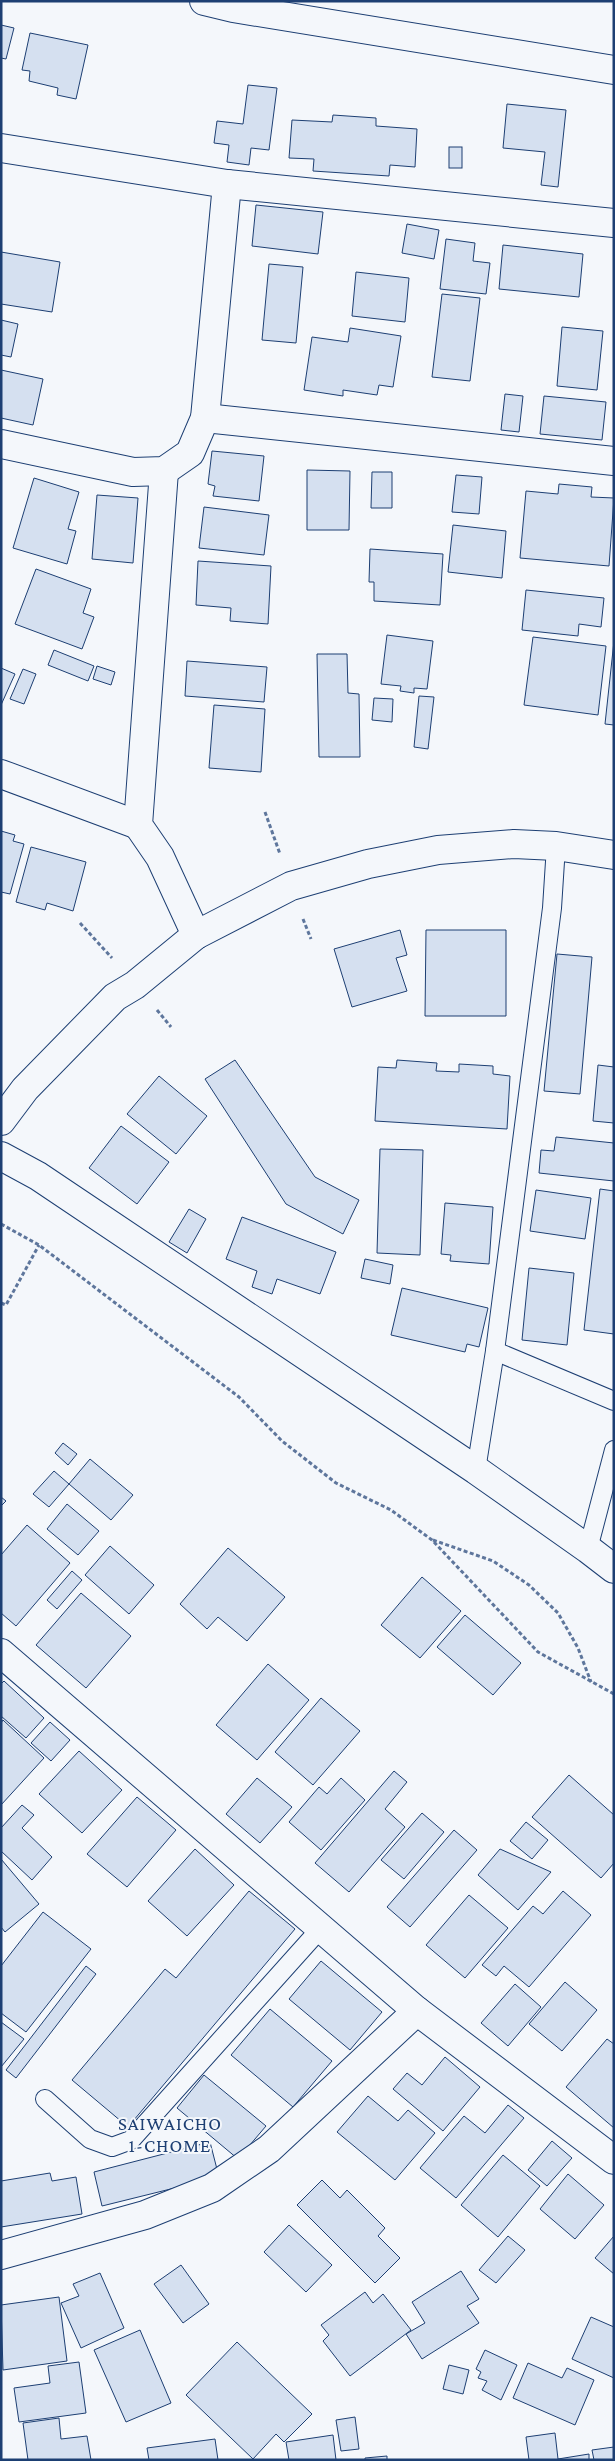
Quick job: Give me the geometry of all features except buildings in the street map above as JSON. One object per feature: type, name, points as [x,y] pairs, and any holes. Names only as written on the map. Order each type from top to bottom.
[{"type":"main road","points":[[204,1],[233,8],[614,70]]},
{"type":"main road","points":[[1,148],[227,184],[614,223]]},
{"type":"main road","points":[[1,444],[133,472],[164,471],[190,453],[205,418],[227,184]]},
{"type":"main road","points":[[205,418],[614,461]]},
{"type":"main road","points":[[138,825],[164,471]]},
{"type":"main road","points":[[1,774],[138,825],[160,857],[196,935]]},
{"type":"main road","points":[[1,1121],[25,1089],[115,997],[135,985],[196,935],[291,886],[368,864],[438,850],[514,844],[556,846],[614,855]]},
{"type":"main road","points":[[1,1156],[38,1176],[476,1470],[614,1569]]},
{"type":"main road","points":[[1,1653],[417,2011],[614,2160]]},
{"type":"main road","points":[[1,2254],[145,2215],[212,2188],[268,2149],[417,2011]]},
{"type":"lane","points":[[476,1470],[494,1352],[552,908],[556,846]]},
{"type":"lane","points":[[494,1352],[614,1401]]},
{"type":"lane","points":[[588,1549],[614,1450]]},
{"type":"lane","points":[[45,2099],[90,2139],[112,2147],[132,2140],[321,1928]]},
{"type":"path","points":[[1,1224],[39,1246],[239,1397],[282,1441],[336,1483],[391,1510],[432,1540],[538,1652],[614,1694]]},
{"type":"path","points":[[1,1303],[6,1306],[39,1246]]},
{"type":"path","points":[[432,1540],[492,1561],[529,1585],[558,1613],[578,1648],[591,1683]]},
{"type":"district","name":"SAIWAICHO 1-CHOME","points":[[170,2134]]}]
